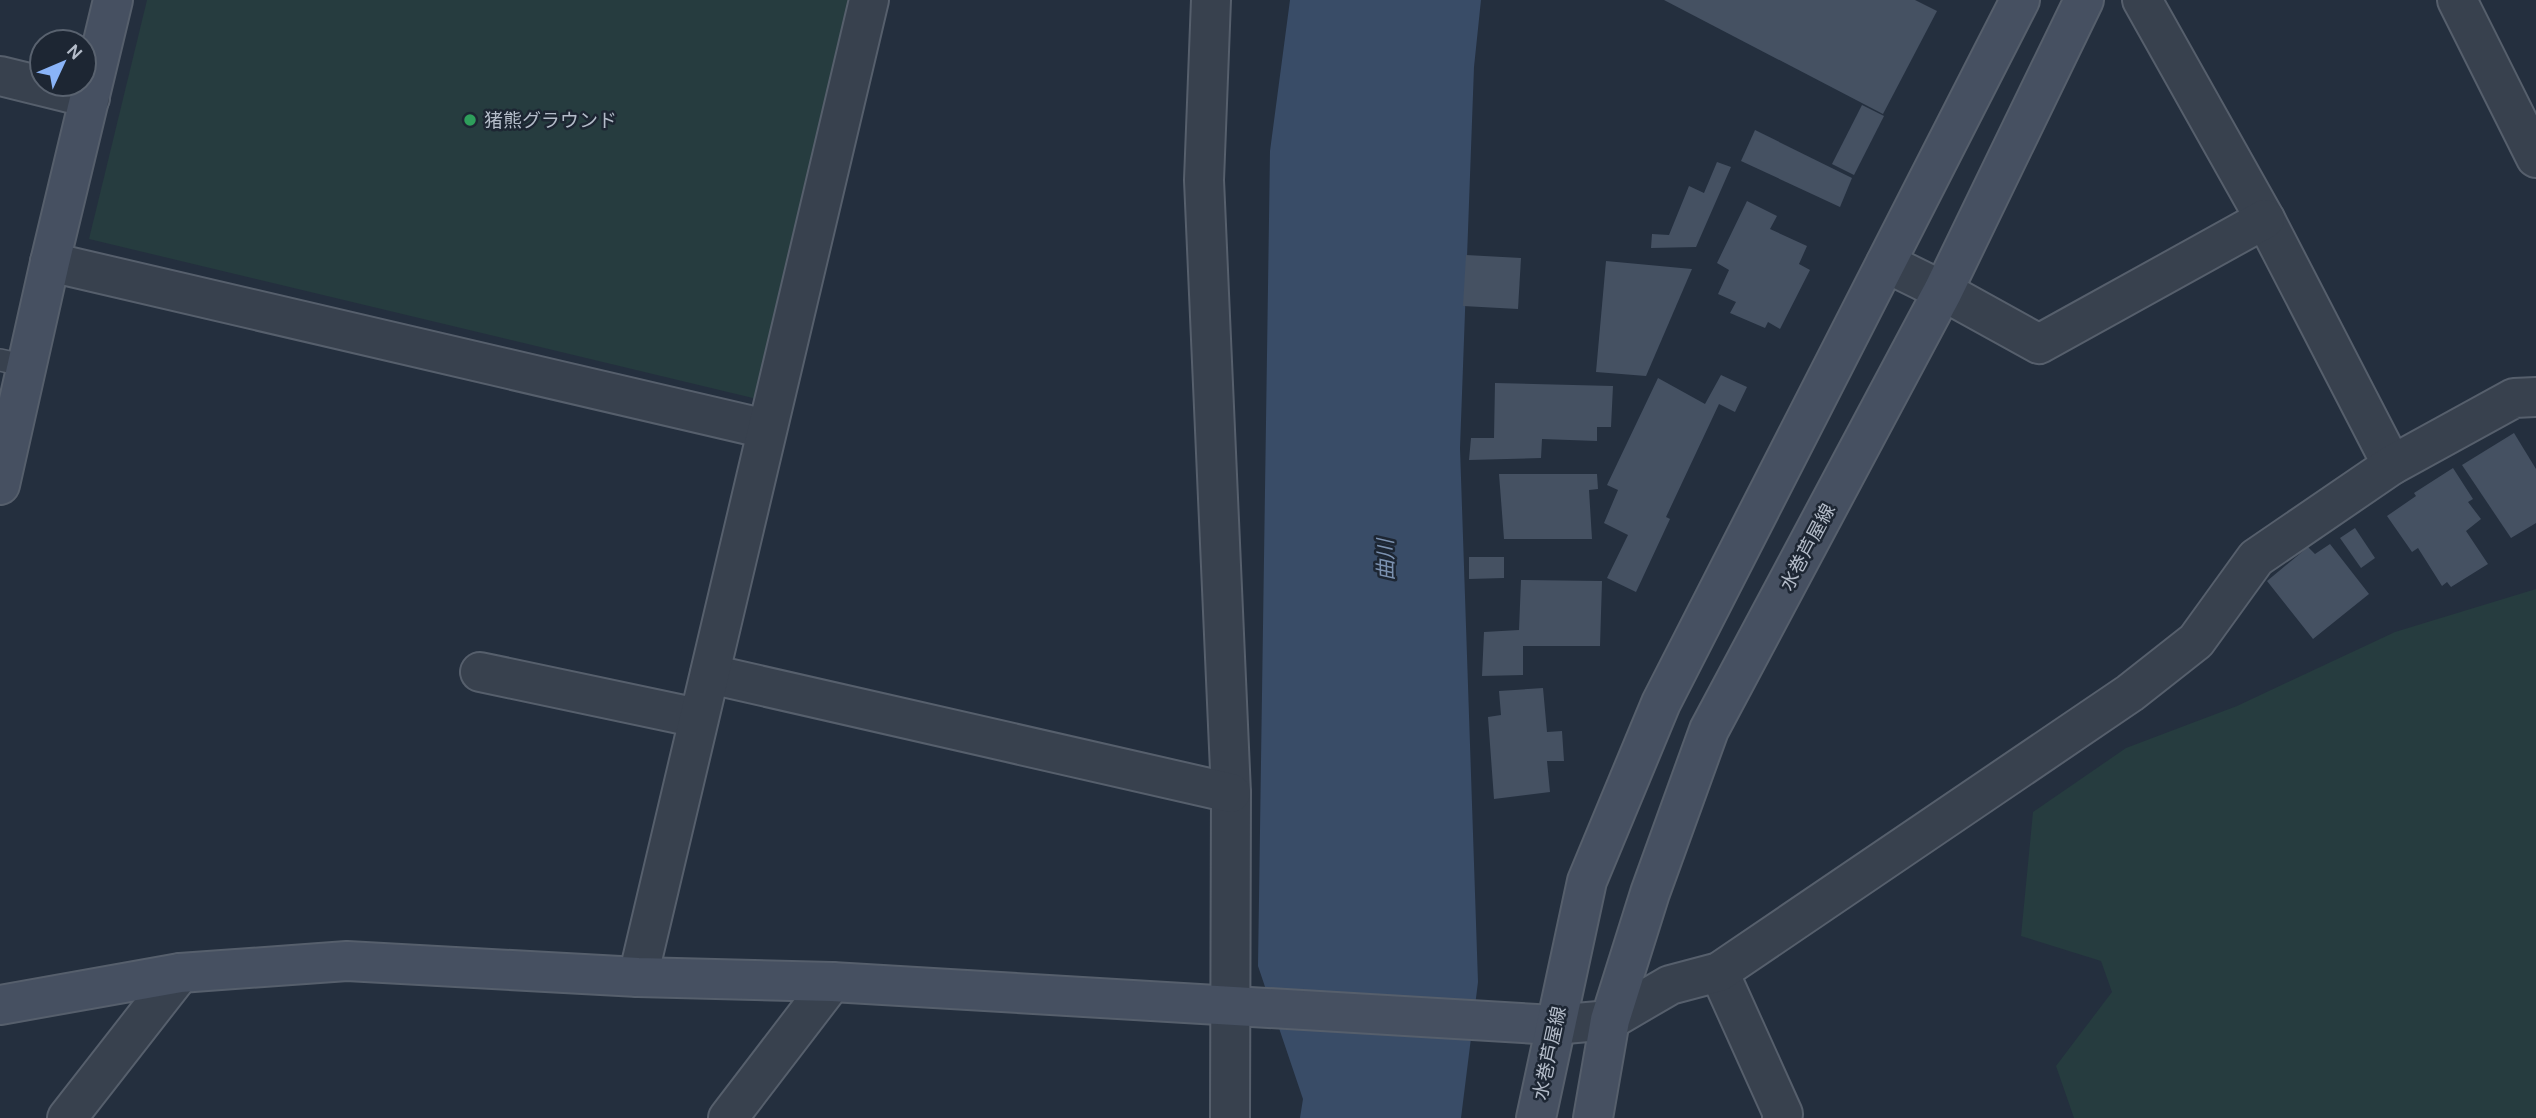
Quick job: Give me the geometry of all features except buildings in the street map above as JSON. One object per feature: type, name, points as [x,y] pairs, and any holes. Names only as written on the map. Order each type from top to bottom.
[{"type":"main road","points":[[98,63],[113,0]]},
{"type":"main road","name":"水巻芦屋線","points":[[1536,1118],[1587,881],[1661,703],[2020,0]]},
{"type":"main road","name":"水巻芦屋線","points":[[1593,1118],[1610,1020],[1650,893],[1709,730],[1942,291],[2084,0]]},
{"type":"main road","points":[[0,485],[13,363],[50,262],[90,98]]},
{"type":"main road","points":[[0,1004],[180,972],[347,961],[638,977],[832,982],[1554,1025]]},
{"type":"street","points":[[638,977],[869,0]]},
{"type":"street","points":[[1211,0],[1204,180],[1242,1006],[1230,1118]]},
{"type":"street","points":[[2142,0],[2265,219],[2392,465]]},
{"type":"street","points":[[2457,0],[2536,158]]},
{"type":"street","points":[[2477,43],[2492,0]]},
{"type":"street","points":[[0,76],[28,83]]},
{"type":"street","points":[[1886,263],[2039,344],[2265,219]]},
{"type":"street","points":[[50,262],[766,429]]},
{"type":"street","points":[[1554,1025],[1610,1020],[1670,985],[1719,972],[2130,693],[2196,641],[2256,558],[2392,465],[2514,398],[2536,397]]},
{"type":"street","points":[[480,672],[698,718]]},
{"type":"street","points":[[710,674],[1231,793]]},
{"type":"street","points":[[67,1118],[180,972]]},
{"type":"street","points":[[1719,972],[1783,1114],[1782,1118]]},
{"type":"street","points":[[728,1118],[832,982]]},
{"type":"green space","name":"猪熊グラウンド","points":[[147,0],[850,0],[757,399],[89,239]]},
{"type":"green space","points":[[2536,589],[2536,1118],[2074,1118],[2056,1066],[2112,992],[2101,961],[2021,936],[2033,812],[2126,748],[2237,706],[2395,632]]},
{"type":"water","name":"曲川","points":[[1290,0],[1481,0],[1474,67],[1460,448],[1478,982],[1461,1118],[1300,1118],[1303,1099],[1258,966],[1270,151]]},
{"type":"place","name":"猪熊グラウンド","points":[[470,120]]}]
